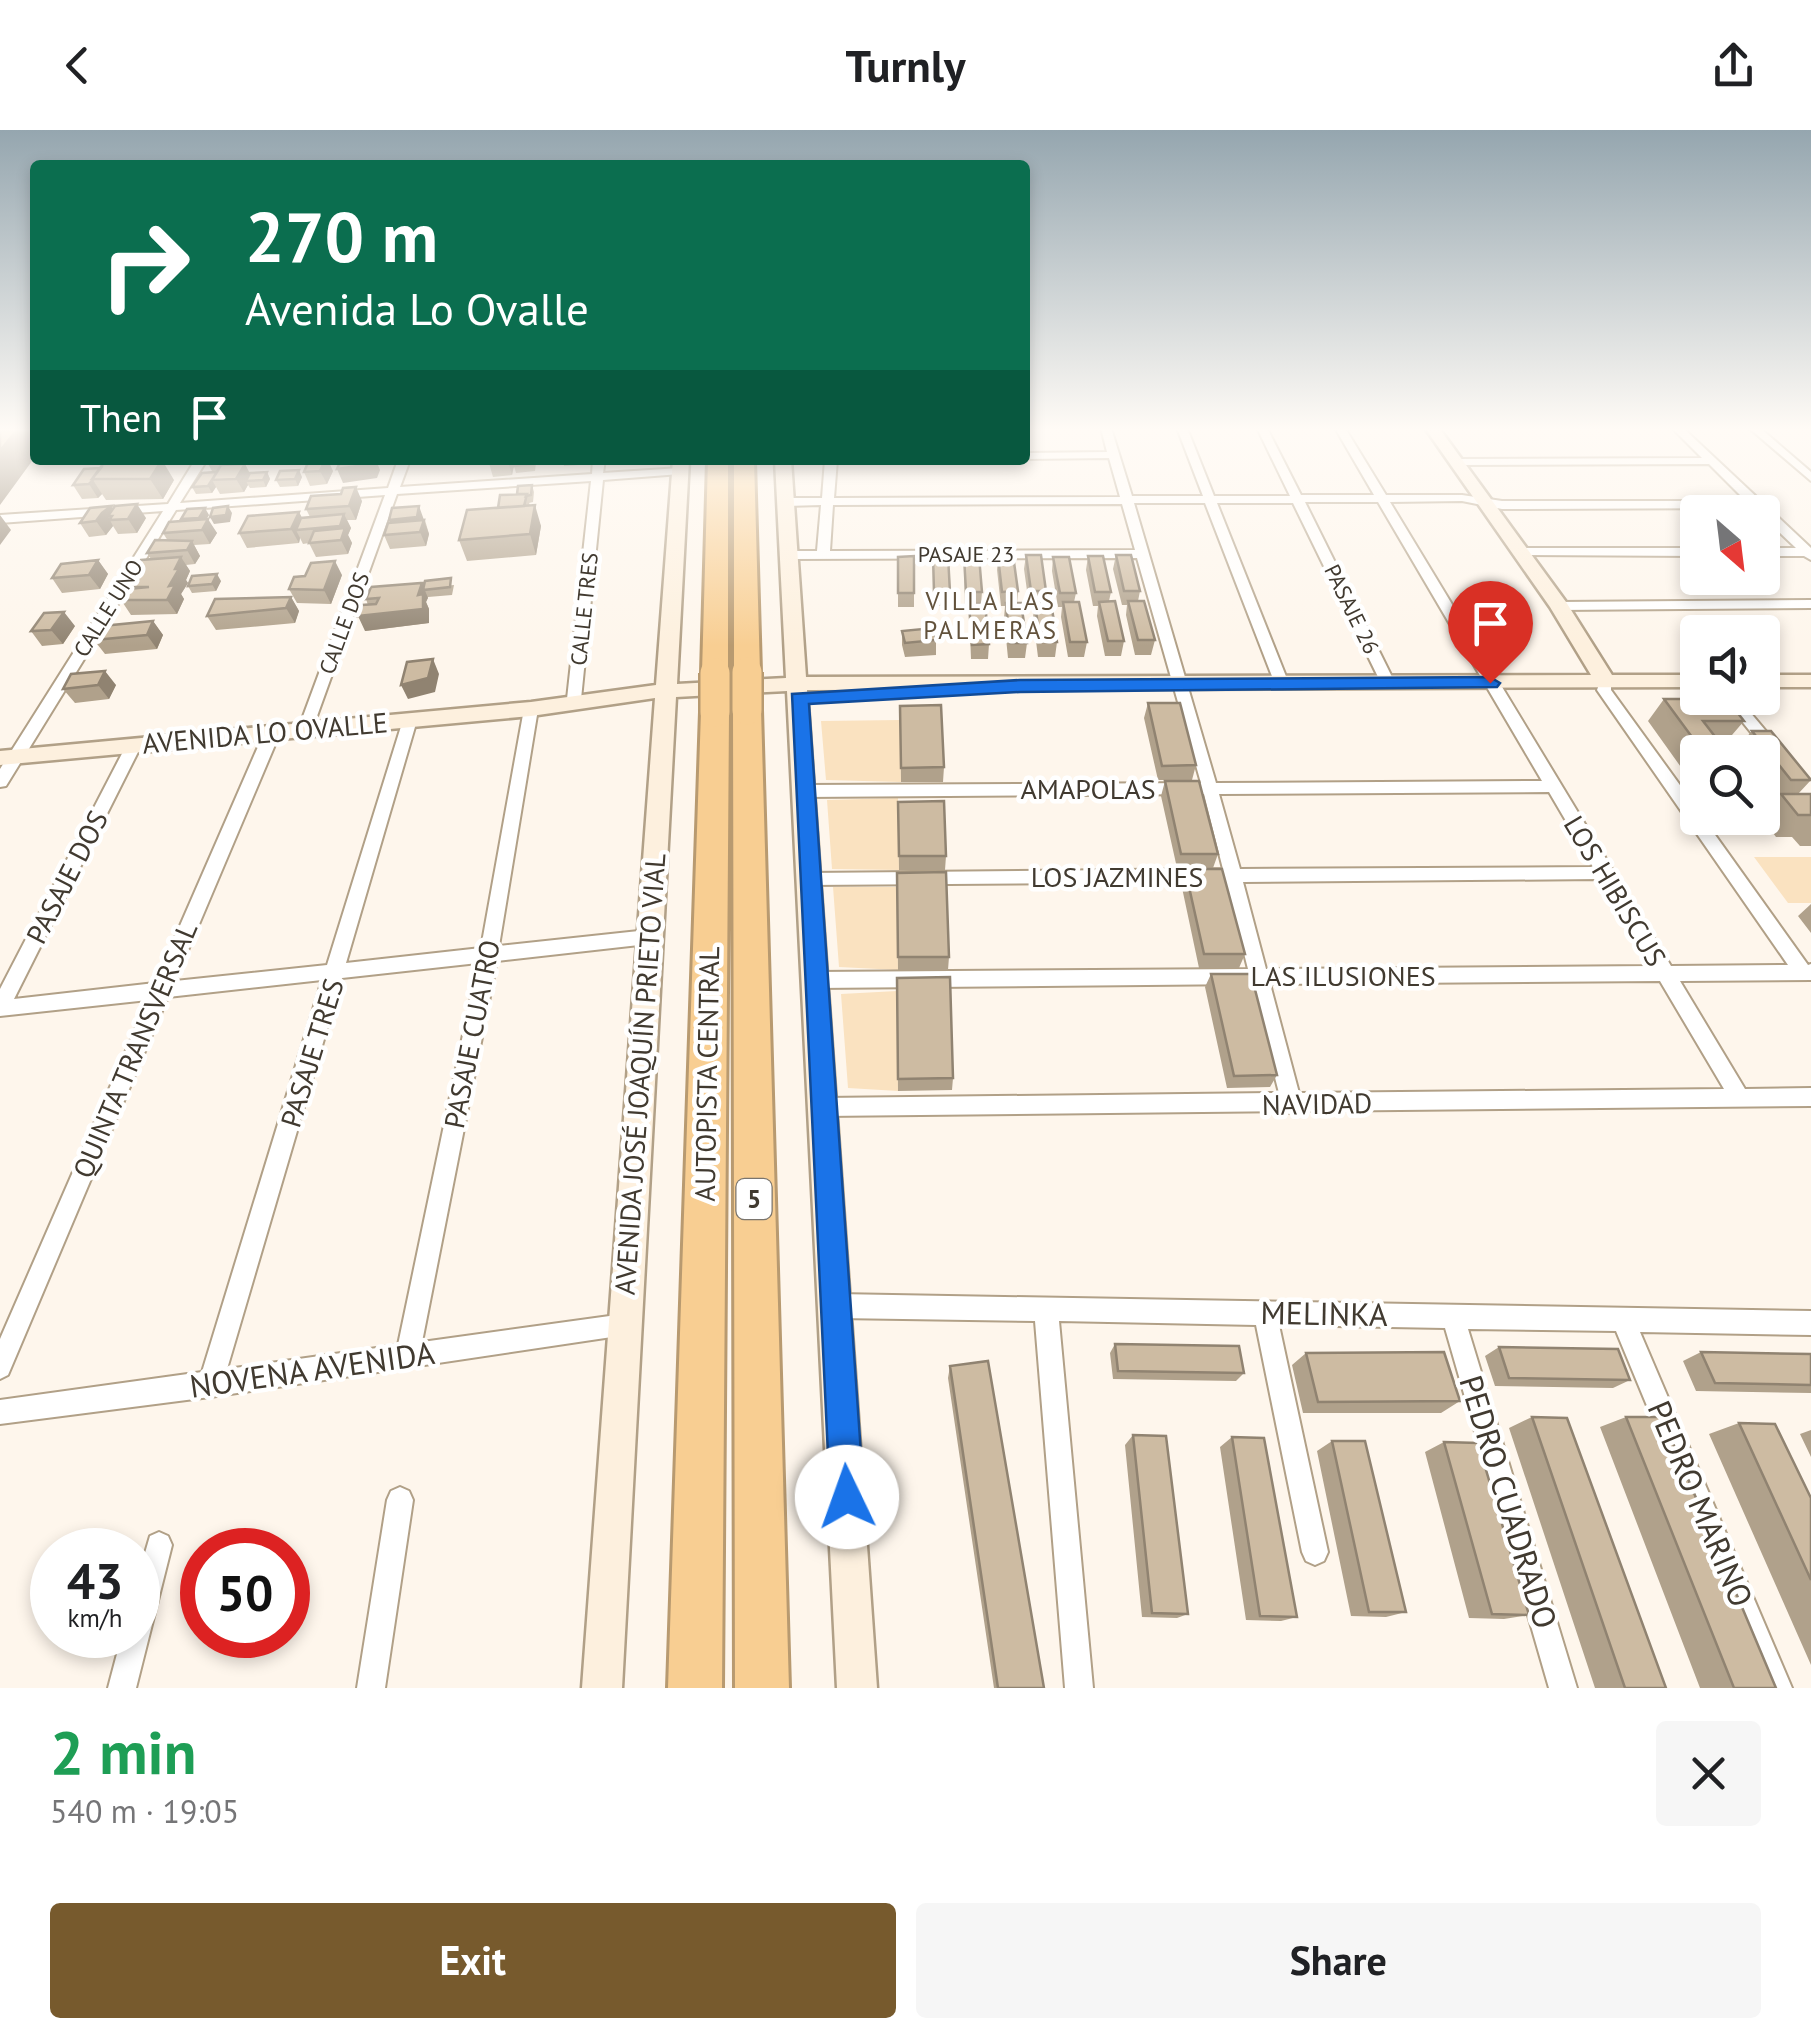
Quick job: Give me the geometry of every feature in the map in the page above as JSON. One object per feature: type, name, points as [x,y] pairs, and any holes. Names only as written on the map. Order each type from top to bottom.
[{"type":"highway","name":"AUTOPISTA CENTRAL","points":[[720,501],[731,692],[762,1688]]},
{"type":"highway","name":"AUTOPISTA CENTRAL","points":[[694,1688],[731,692],[742,501]]},
{"type":"main road","name":"AVENIDA JOSÉ JOAQUÍN PRIETO VIAL","points":[[602,1688],[677,501]]},
{"type":"main road","points":[[786,502],[857,1688]]},
{"type":"main road","points":[[1485,502],[1559,606],[1606,682]]},
{"type":"main road","name":"AVENIDA LO OVALLE","points":[[8,757],[530,709],[799,691],[1680,681]]},
{"type":"main road","points":[[1780,681],[1811,681]]},
{"type":"main road","name":"AVENIDA LO OVALLE","points":[[530,709],[574,699],[663,698]]},
{"type":"street","name":"CALLE UNO","points":[[0,782],[8,757],[176,501]]},
{"type":"street","points":[[0,519],[253,501]]},
{"type":"street","name":"CALLE DOS","points":[[305,730],[388,501]]},
{"type":"street","name":"CALLE TRES","points":[[574,699],[595,501]]},
{"type":"street","points":[[786,502],[1021,501]]},
{"type":"street","points":[[1126,501],[1210,788],[1292,1105]]},
{"type":"street","points":[[1210,501],[1282,684]]},
{"type":"street","name":"PASAJE 26","points":[[1299,501],[1388,683]]},
{"type":"street","name":"LOS HIBISCUS","points":[[1383,501],[1740,1098]]},
{"type":"street","points":[[1441,501],[1680,503]]},
{"type":"street","points":[[823,555],[828,502]]},
{"type":"street","points":[[1780,526],[1809,553]]},
{"type":"street","points":[[1521,552],[1680,552]]},
{"type":"street","points":[[1780,552],[1809,553]]},
{"type":"street","name":"PASAJE 23","points":[[789,555],[1142,554]]},
{"type":"street","points":[[1559,606],[1811,604]]},
{"type":"street","points":[[1606,682],[1604,690],[1807,972]]},
{"type":"street","name":"PASAJE CUATRO","points":[[407,1358],[488,954],[530,709]]},
{"type":"street","points":[[1744,715],[1788,767]]},
{"type":"street","name":"PASAJE TRES","points":[[210,1385],[410,720]]},
{"type":"street","name":"QUINTA TRANSVERSAL","points":[[0,1367],[272,733]]},
{"type":"street","name":"PASAJE DOS","points":[[0,1008],[133,746]]},
{"type":"street","name":"AMAPOLAS","points":[[804,791],[1552,786]]},
{"type":"street","name":"LOS JAZMINES","points":[[809,878],[1605,873]]},
{"type":"street","points":[[0,1008],[648,937]]},
{"type":"street","name":"LAS ILUSIONES","points":[[816,980],[1807,972]]},
{"type":"street","name":"NAVIDAD","points":[[824,1107],[1811,1098]]},
{"type":"street","name":"MELINKA","points":[[836,1306],[1811,1322]]},
{"type":"street","points":[[1046,1309],[1080,1688]]},
{"type":"street","points":[[1264,1313],[1315,1552]]},
{"type":"street","name":"PEDRO CUADRADO","points":[[1453,1317],[1563,1688]]},
{"type":"street","name":"PEDRO MARINO","points":[[1622,1320],[1778,1688]]},
{"type":"street","name":"NOVENA AVENIDA","points":[[0,1412],[624,1326]]},
{"type":"street","points":[[371,1688],[400,1500]]},
{"type":"street","points":[[122,1688],[130,1658]]},
{"type":"shaded area","points":[[900,720],[901,782],[826,780],[821,721]]},
{"type":"shaded area","points":[[898,798],[899,870],[832,869],[827,800]]},
{"type":"shaded area","points":[[1754,857],[1811,857],[1811,903],[1788,903]]},
{"type":"shaded area","points":[[833,887],[897,887],[898,970],[839,967]]},
{"type":"shaded area","points":[[897,991],[898,1091],[848,1088],[841,994]]},
{"type":"building","points":[[309,501],[351,501],[349,506],[306,509]]},
{"type":"building","points":[[499,501],[525,501],[524,506],[498,508]]},
{"type":"building","points":[[137,504],[128,519],[109,520],[115,506]]},
{"type":"building","points":[[535,505],[530,534],[459,540],[467,510]]},
{"type":"building","points":[[111,506],[96,521],[80,523],[90,508]]},
{"type":"building","points":[[228,506],[226,515],[210,517],[213,508]]},
{"type":"building","points":[[419,506],[417,517],[389,520],[392,508]]},
{"type":"building","points":[[205,508],[199,518],[181,519],[187,509]]},
{"type":"building","points":[[299,512],[291,529],[239,533],[248,516]]},
{"type":"building","points":[[344,514],[340,526],[296,530],[301,518]]},
{"type":"building","points":[[208,519],[202,530],[163,533],[169,522]]},
{"type":"building","points":[[424,520],[420,532],[384,535],[388,523]]},
{"type":"building","points":[[345,528],[341,540],[309,543],[314,531]]},
{"type":"building","points":[[155,540],[192,541],[187,550],[147,553]]},
{"type":"building","points":[[1013,555],[1018,591],[1002,592],[998,556]]},
{"type":"building","points":[[1026,555],[1041,555],[1046,591],[1031,591]]},
{"type":"building","points":[[1116,555],[1131,555],[1140,591],[1124,591]]},
{"type":"building","points":[[914,556],[914,593],[898,593],[898,557]]},
{"type":"building","points":[[933,556],[948,556],[950,592],[934,592]]},
{"type":"building","points":[[964,556],[979,556],[982,592],[966,592]]},
{"type":"building","points":[[1088,556],[1103,556],[1111,592],[1095,592]]},
{"type":"building","points":[[181,557],[167,600],[121,600],[128,589],[149,587],[127,587],[141,560]]},
{"type":"building","points":[[1053,557],[1069,557],[1076,593],[1060,593]]},
{"type":"building","points":[[98,560],[89,575],[52,578],[61,564]]},
{"type":"building","points":[[335,561],[324,590],[289,589],[294,577],[305,576],[311,563]]},
{"type":"building","points":[[217,574],[212,584],[188,586],[192,576]]},
{"type":"building","points":[[451,578],[450,587],[423,590],[425,581]]},
{"type":"building","points":[[422,583],[418,595],[423,594],[423,609],[358,616],[362,605],[376,604],[379,598],[366,599],[371,587]]},
{"type":"building","points":[[291,597],[286,608],[207,616],[215,599]]},
{"type":"building","points":[[1115,601],[1124,641],[1108,641],[1099,602]]},
{"type":"building","points":[[1128,601],[1144,601],[1155,640],[1138,640]]},
{"type":"building","points":[[1051,602],[1057,642],[1040,642],[1035,603]]},
{"type":"building","points":[[1063,602],[1079,602],[1087,642],[1070,642]]},
{"type":"building","points":[[1006,603],[1021,603],[1027,643],[1010,643]]},
{"type":"building","points":[[969,604],[985,604],[989,644],[972,645]]},
{"type":"building","points":[[64,612],[51,630],[31,631],[44,613]]},
{"type":"building","points":[[153,621],[147,635],[94,640],[102,626]]},
{"type":"building","points":[[933,628],[936,640],[905,643],[902,631]]},
{"type":"building","points":[[433,659],[428,678],[401,685],[407,662]]},
{"type":"building","points":[[105,671],[98,685],[63,689],[71,674]]},
{"type":"building","points":[[1664,699],[1680,699],[1680,715],[1739,715],[1744,721],[1703,721],[1714,735],[1690,735]]},
{"type":"building","points":[[1148,703],[1180,703],[1196,765],[1162,766]]},
{"type":"building","points":[[941,705],[944,767],[901,768],[900,706]]},
{"type":"building","points":[[1752,731],[1771,731],[1774,735],[1755,735]]},
{"type":"building","points":[[1780,742],[1811,780],[1791,780],[1780,766]]},
{"type":"building","points":[[1165,781],[1199,781],[1218,854],[1181,854]]},
{"type":"building","points":[[1781,794],[1811,794],[1811,815],[1798,815]]},
{"type":"building","points":[[944,801],[946,856],[899,856],[898,802]]},
{"type":"building","points":[[1185,869],[1222,869],[1245,954],[1204,954]]},
{"type":"building","points":[[946,872],[949,957],[898,957],[897,873]]},
{"type":"building","points":[[1211,974],[1251,974],[1277,1075],[1234,1076]]},
{"type":"building","points":[[950,977],[953,1078],[898,1079],[897,978]]},
{"type":"building","points":[[1115,1344],[1239,1346],[1244,1373],[1118,1371]]},
{"type":"building","points":[[1499,1347],[1618,1349],[1630,1380],[1509,1378]]},
{"type":"building","points":[[1444,1352],[1460,1401],[1318,1402],[1306,1353]]},
{"type":"building","points":[[1701,1352],[1811,1354],[1811,1385],[1715,1383]]},
{"type":"building","points":[[988,1361],[1044,1688],[998,1688],[950,1366]]},
{"type":"building","points":[[1532,1417],[1567,1418],[1666,1688],[1625,1688]]},
{"type":"building","points":[[1626,1417],[1662,1417],[1776,1688],[1734,1688]]},
{"type":"building","points":[[1739,1423],[1775,1424],[1811,1498],[1811,1580]]},
{"type":"building","points":[[1133,1435],[1166,1436],[1188,1614],[1152,1613]]},
{"type":"building","points":[[1232,1437],[1264,1438],[1297,1617],[1260,1616]]},
{"type":"building","points":[[1332,1441],[1365,1441],[1406,1612],[1369,1612]]},
{"type":"building","points":[[1444,1442],[1478,1443],[1529,1615],[1492,1614]]},
{"type":"district","name":"VILLA LAS PALMERAS","points":[[991,616]]},
{"type":"route","points":[[847,1497],[799,698],[915,695],[1020,686],[1490,683]]}]
